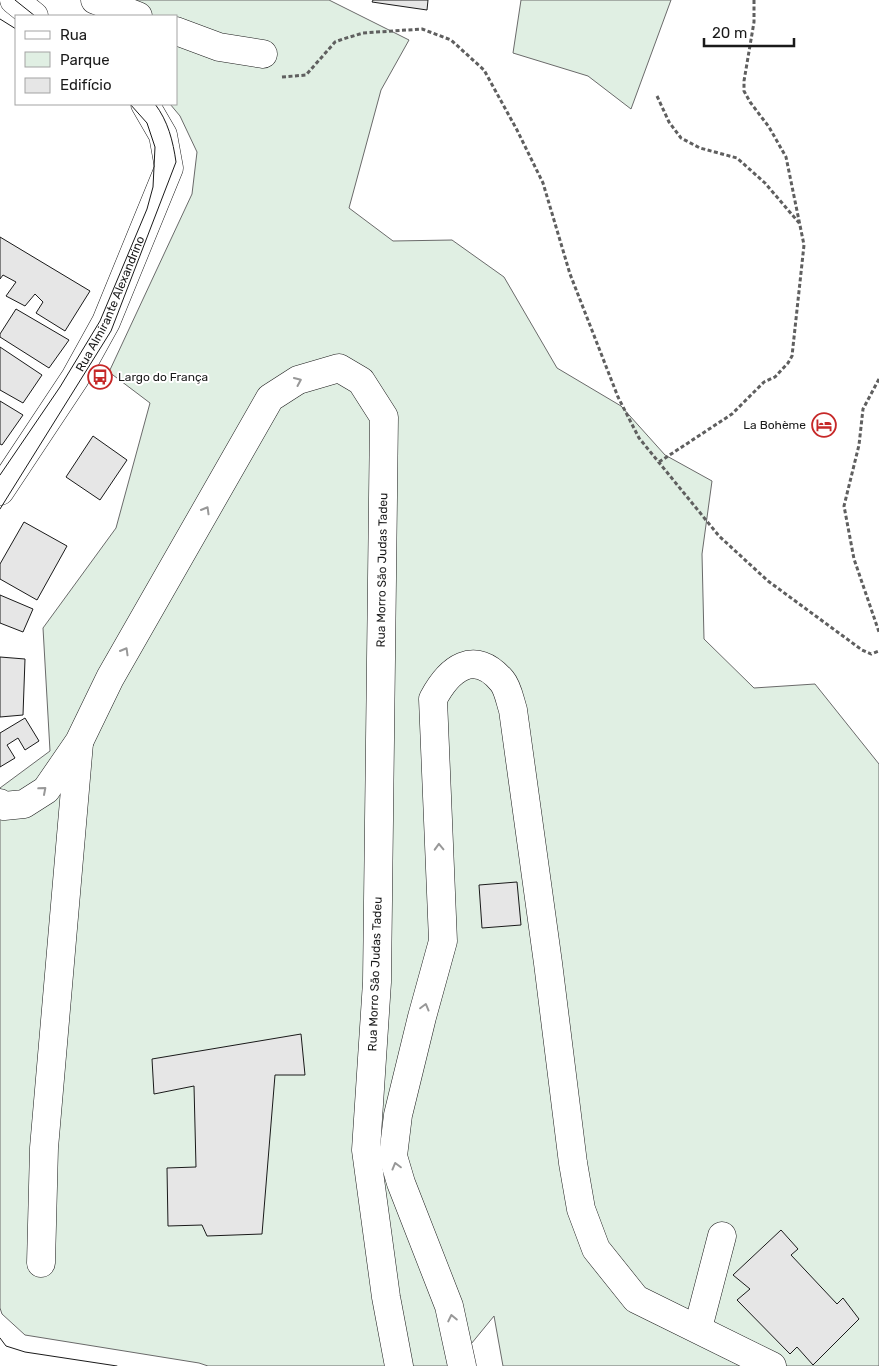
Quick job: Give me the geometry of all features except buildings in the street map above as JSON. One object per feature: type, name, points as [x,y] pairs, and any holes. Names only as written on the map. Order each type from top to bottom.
[{"type":"street","points":[[14,0],[33,15]]},
{"type":"street","points":[[95,0],[135,15]]},
{"type":"street","points":[[178,31],[219,46],[263,54]]},
{"type":"street","name":"Rua Almirante Alexandrino","points":[[0,491],[75,378],[106,322],[169,168],[163,135],[146,105]]},
{"type":"street","name":"Rua Morro São Judas Tadeu","points":[[0,803],[4,806],[24,804],[46,790],[79,742],[110,678],[270,398],[298,380],[338,368],[361,381],[384,417],[377,982],[366,1150],[386,1298],[399,1366]]},
{"type":"street","points":[[462,1366],[449,1306],[401,1183],[394,1156],[398,1115],[443,941],[433,699],[440,686],[454,670],[470,664],[486,667],[503,682],[513,710],[548,962],[573,1163],[581,1209],[596,1249],[636,1299],[772,1366]]},
{"type":"street","points":[[41,1264],[44,1148],[79,742]]},
{"type":"street","points":[[698,1328],[722,1236]]},
{"type":"path","points":[[659,462],[732,414],[764,382],[775,377],[792,356],[804,245],[786,157],[769,127],[744,91],[754,22],[754,0]]},
{"type":"path","points":[[276,78],[306,75],[335,42],[353,35],[422,29],[451,40],[484,70],[543,182],[570,274],[618,397],[639,438],[718,536],[768,582],[862,650],[872,654],[879,651]]},
{"type":"path","points":[[657,96],[669,122],[681,138],[700,148],[737,158],[765,183],[800,224]]},
{"type":"path","points":[[879,379],[863,409],[859,445],[844,506],[854,560],[879,632]]},
{"type":"green space","points":[[94,0],[329,0],[409,40],[381,90],[349,208],[393,241],[452,240],[504,277],[557,368],[621,406],[665,455],[712,481],[702,554],[704,639],[754,688],[815,684],[879,764],[879,1366],[503,1366],[494,1316],[453,1366],[208,1366],[25,1335],[2,1314],[0,1308],[0,788],[50,751],[43,628],[116,528],[150,403],[109,372],[192,194],[197,152],[180,116],[171,105],[178,105],[178,15],[102,15]]},
{"type":"green space","points":[[521,0],[671,0],[631,109],[588,76],[513,53]]},
{"type":"tram line","points":[[15,0],[34,15]]},
{"type":"tram line","points":[[0,19],[15,28]]},
{"type":"tram line","points":[[0,475],[60,387],[100,321],[147,209],[153,187],[155,147],[147,123],[131,105]]},
{"type":"tram line","points":[[0,509],[111,331],[176,162],[169,132],[156,105]]},
{"type":"tram line","points":[[0,1338],[6,1346],[25,1352],[117,1366]]},
{"type":"place","name":"Largo do França","points":[[100,377]]},
{"type":"place","name":"La Bohème","points":[[824,425]]}]
